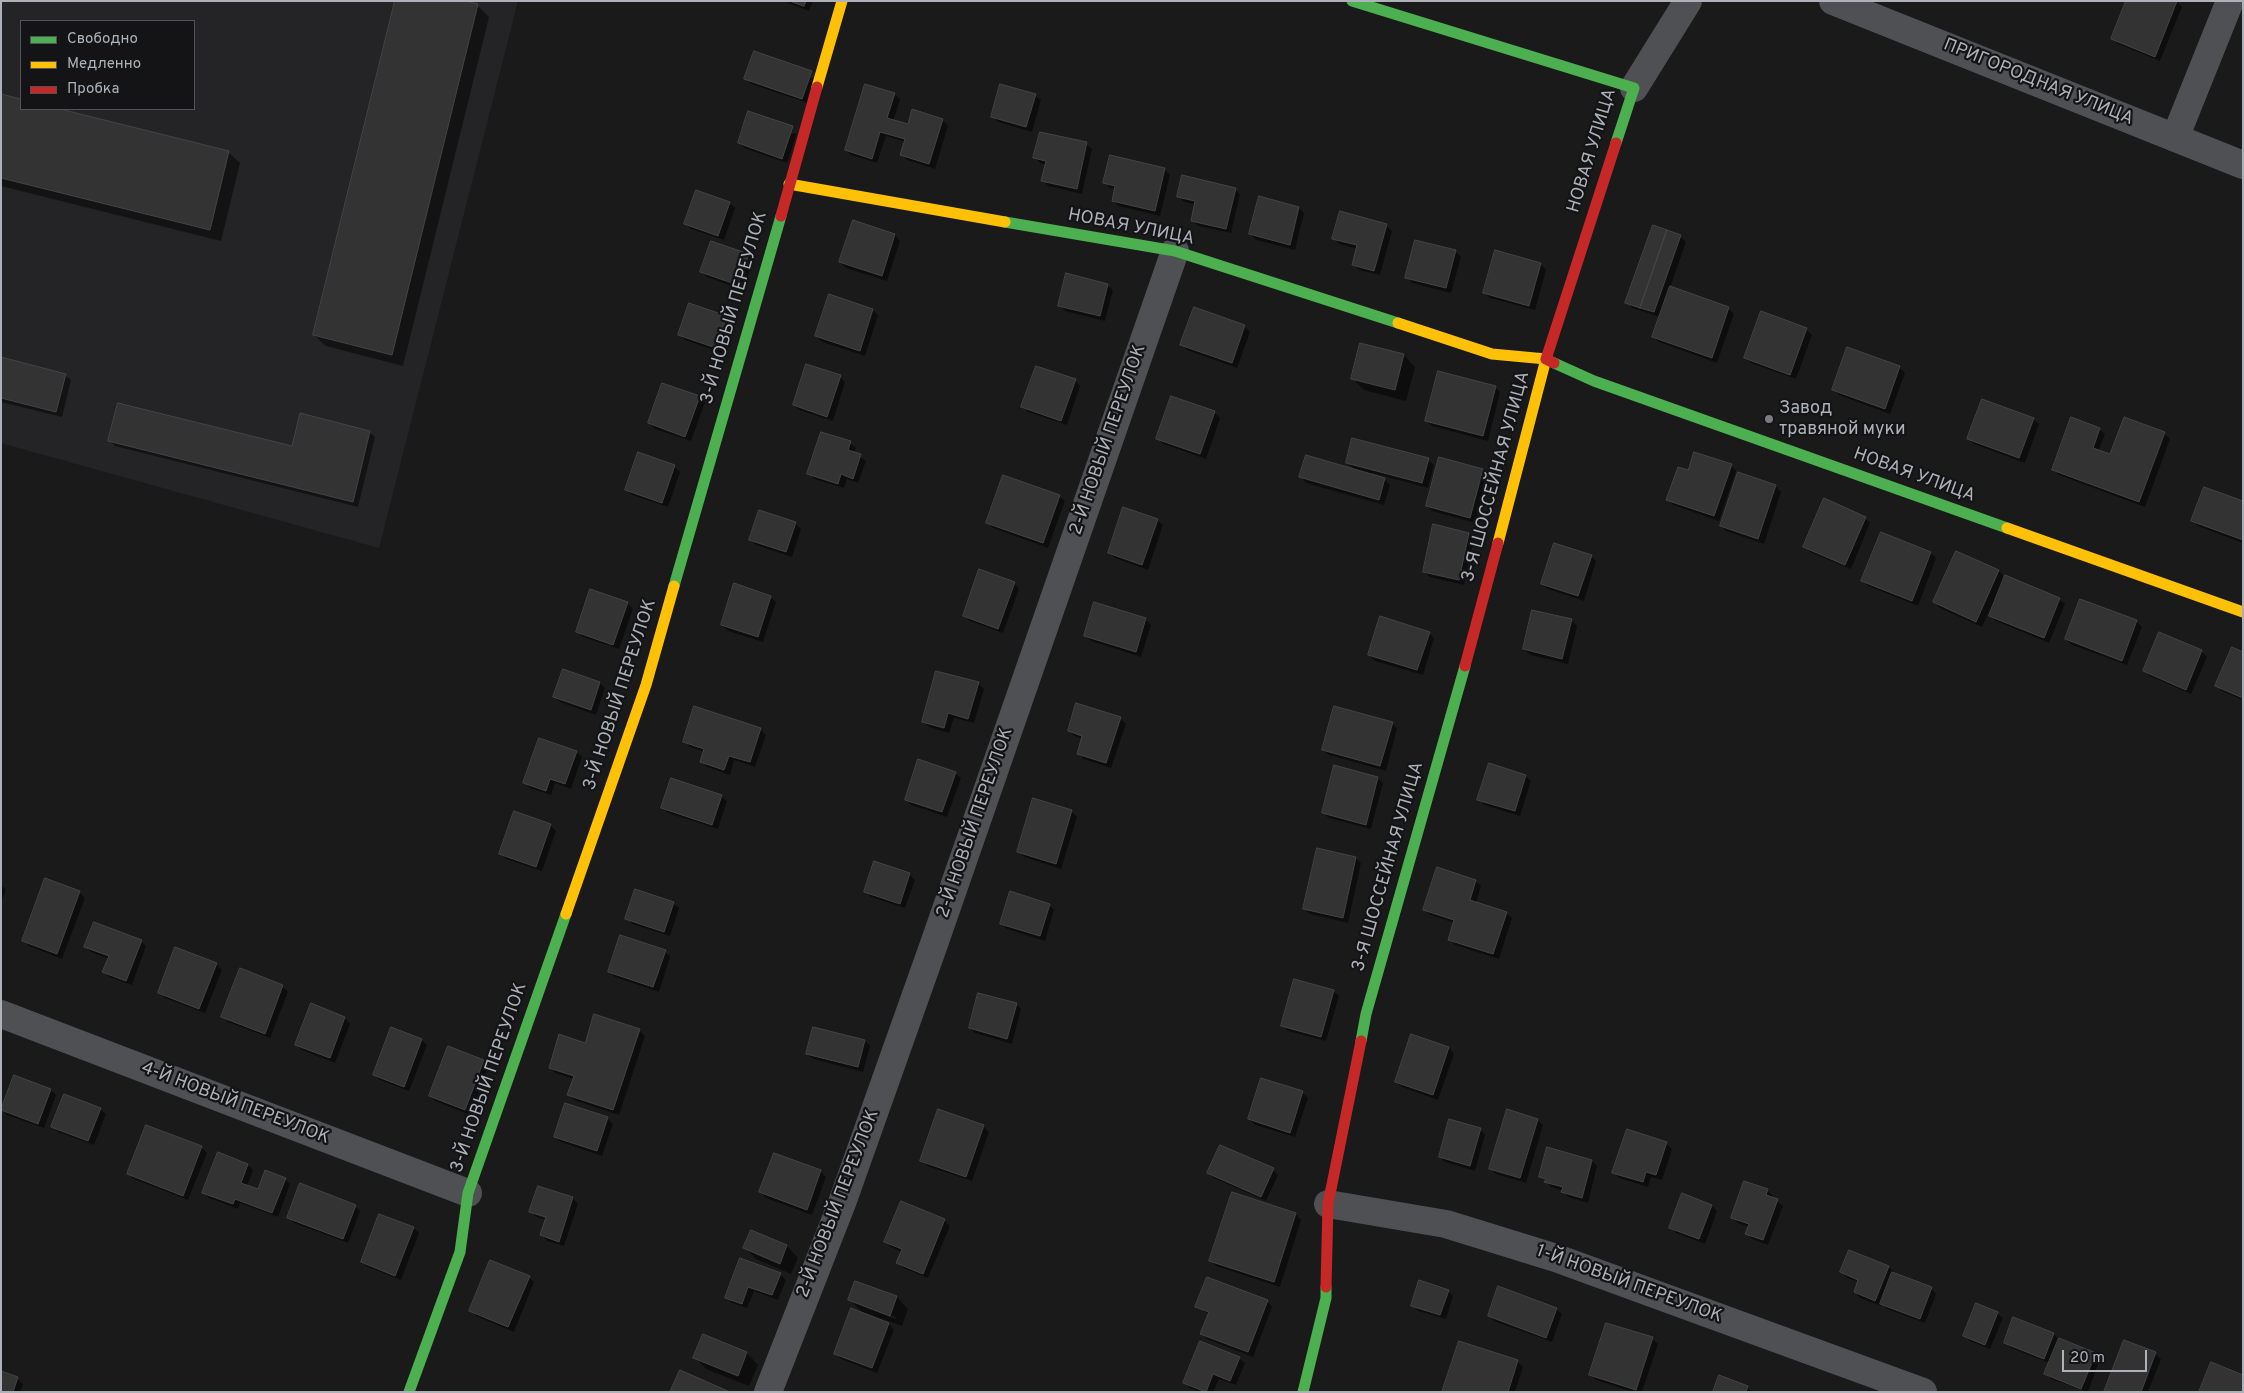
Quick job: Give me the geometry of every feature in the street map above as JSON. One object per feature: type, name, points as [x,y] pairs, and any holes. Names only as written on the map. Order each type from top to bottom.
[{"type":"street","name":"3-Й НОВЫЙ ПЕРЕУЛОК","points":[[410,1392],[460,1252],[468,1194],[646,685],[842,1]]},
{"type":"street","name":"НОВАЯ УЛИЦА","points":[[1352,1],[1634,88],[1546,359]]},
{"type":"street","points":[[1634,88],[1688,1]]},
{"type":"street","name":"ПРИГОРОДНАЯ УЛИЦА","points":[[1833,1],[2243,165]]},
{"type":"street","points":[[2175,138],[2230,1]]},
{"type":"street","name":"НОВАЯ УЛИЦА","points":[[789,184],[1175,251],[1492,354],[1546,359],[1594,381],[2243,612]]},
{"type":"street","name":"2-Й НОВЫЙ ПЕРЕУЛОК","points":[[768,1392],[858,1157],[1175,251]]},
{"type":"street","name":"3-Я ШОССЕЙНАЯ УЛИЦА","points":[[1303,1392],[1326,1298],[1328,1204],[1366,1014],[1469,653],[1546,359]]},
{"type":"street","name":"4-Й НОВЫЙ ПЕРЕУЛОК","points":[[1,1014],[468,1194]]},
{"type":"street","name":"1-Й НОВЫЙ ПЕРЕУЛОК","points":[[1328,1204],[1446,1224],[1556,1258],[1923,1392]]},
{"type":"shaded area","points":[[1,1],[518,1],[379,548],[1,443]]},
{"type":"building","points":[[395,1],[466,1],[478,4],[392,355],[313,335]]},
{"type":"building","points":[[790,1],[806,1],[804,6]]},
{"type":"building","points":[[2126,1],[2177,1],[2155,57],[2111,39]]},
{"type":"building","points":[[754,51],[812,71],[802,99],[744,79]]},
{"type":"building","points":[[865,84],[895,93],[887,118],[908,124],[912,109],[943,119],[929,164],[900,155],[905,139],[880,132],[872,159],[845,150]]},
{"type":"building","points":[[1000,84],[1036,94],[1026,127],[991,117]]},
{"type":"building","points":[[1,94],[20,99],[20,110],[64,110],[229,151],[210,230],[1,178]]},
{"type":"building","points":[[748,111],[793,126],[782,159],[738,143]]},
{"type":"building","points":[[1040,132],[1087,142],[1077,189],[1041,181],[1046,161],[1033,158]]},
{"type":"building","points":[[1110,155],[1165,168],[1155,211],[1112,201],[1115,186],[1103,183]]},
{"type":"building","points":[[1182,175],[1236,188],[1226,229],[1191,221],[1195,201],[1177,197]]},
{"type":"building","points":[[696,190],[730,202],[718,236],[684,224]]},
{"type":"building","points":[[1259,196],[1299,207],[1290,245],[1249,234]]},
{"type":"building","points":[[1340,211],[1387,224],[1374,271],[1352,265],[1357,245],[1332,239]]},
{"type":"building","points":[[853,220],[895,234],[882,276],[839,262]]},
{"type":"building","points":[[1653,225],[1667,230],[1640,308],[1625,303]]},
{"type":"building","points":[[1667,230],[1681,235],[1654,312],[1640,308]]},
{"type":"building","points":[[1415,240],[1456,250],[1446,288],[1405,278]]},
{"type":"building","points":[[711,241],[749,254],[738,285],[700,272]]},
{"type":"building","points":[[1495,250],[1541,263],[1529,306],[1483,293]]},
{"type":"building","points":[[1066,273],[1108,284],[1100,316],[1058,306]]},
{"type":"building","points":[[1670,286],[1729,307],[1712,358],[1652,337]]},
{"type":"building","points":[[829,294],[873,309],[860,351],[815,336]]},
{"type":"building","points":[[689,303],[727,316],[716,348],[678,335]]},
{"type":"building","points":[[1194,307],[1245,325],[1232,363],[1180,345]]},
{"type":"building","points":[[1761,311],[1807,328],[1790,375],[1744,358]]},
{"type":"building","points":[[1360,343],[1404,354],[1395,390],[1351,379]]},
{"type":"building","points":[[1847,347],[1900,366],[1885,409],[1832,390]]},
{"type":"building","points":[[1,357],[66,374],[56,412],[1,398]]},
{"type":"building","points":[[806,364],[841,375],[827,417],[793,405]]},
{"type":"building","points":[[1036,366],[1076,379],[1061,421],[1021,407]]},
{"type":"building","points":[[1438,371],[1496,386],[1483,436],[1425,421]]},
{"type":"building","points":[[662,383],[700,396],[685,437],[648,423]]},
{"type":"building","points":[[1171,396],[1215,411],[1200,454],[1156,439]]},
{"type":"building","points":[[1982,399],[2034,418],[2019,458],[1967,439]]},
{"type":"building","points":[[118,403],[292,446],[300,413],[370,431],[353,502],[108,441]]},
{"type":"building","points":[[2071,417],[2100,428],[2093,448],[2110,454],[2124,417],[2165,432],[2139,502],[2052,470]]},
{"type":"building","points":[[821,432],[851,441],[848,450],[861,454],[853,479],[841,474],[838,484],[807,474]]},
{"type":"building","points":[[1352,438],[1429,458],[1422,483],[1346,463]]},
{"type":"building","points":[[638,452],[675,465],[662,503],[625,490]]},
{"type":"building","points":[[1694,452],[1732,464],[1714,516],[1666,500],[1678,467],[1688,470]]},
{"type":"building","points":[[1306,455],[1385,478],[1379,500],[1299,477]]},
{"type":"building","points":[[1439,457],[1483,469],[1470,518],[1426,506]]},
{"type":"building","points":[[1738,472],[1776,485],[1758,539],[1720,526]]},
{"type":"building","points":[[1003,475],[1060,495],[1043,543],[986,523]]},
{"type":"building","points":[[2204,487],[2243,501],[2243,540],[2191,521]]},
{"type":"building","points":[[1824,498],[1866,517],[1845,565],[1803,547]]},
{"type":"building","points":[[1123,507],[1158,519],[1142,565],[1108,553]]},
{"type":"building","points":[[759,510],[796,522],[786,552],[749,540]]},
{"type":"building","points":[[1433,524],[1469,533],[1459,580],[1423,572]]},
{"type":"building","points":[[1881,532],[1931,552],[1912,601],[1861,581]]},
{"type":"building","points":[[1554,543],[1592,555],[1578,596],[1541,584]]},
{"type":"building","points":[[1956,551],[1999,570],[1976,622],[1933,602]]},
{"type":"building","points":[[979,569],[1015,582],[998,629],[963,616]]},
{"type":"building","points":[[2005,575],[2060,598],[2044,638],[1989,616]]},
{"type":"building","points":[[734,583],[771,596],[758,637],[721,625]]},
{"type":"building","points":[[590,589],[628,602],[613,645],[576,632]]},
{"type":"building","points":[[2080,599],[2137,620],[2122,661],[2065,639]]},
{"type":"building","points":[[1094,602],[1146,618],[1136,652],[1084,636]]},
{"type":"building","points":[[1532,610],[1572,619],[1562,659],[1523,649]]},
{"type":"building","points":[[1380,616],[1430,632],[1417,670],[1368,655]]},
{"type":"building","points":[[2159,632],[2202,650],[2186,690],[2143,671]]},
{"type":"building","points":[[2232,647],[2243,652],[2243,698],[2215,686]]},
{"type":"building","points":[[563,669],[600,682],[591,710],[553,697]]},
{"type":"building","points":[[936,671],[979,682],[968,719],[948,713],[944,728],[922,722]]},
{"type":"building","points":[[1076,703],[1121,717],[1106,763],[1077,754],[1082,736],[1068,731]]},
{"type":"building","points":[[694,706],[761,728],[750,762],[729,756],[724,770],[700,762],[704,749],[683,742]]},
{"type":"building","points":[[1334,706],[1393,722],[1380,766],[1322,750]]},
{"type":"building","points":[[539,738],[577,751],[565,784],[550,779],[546,791],[523,783]]},
{"type":"building","points":[[918,759],[956,772],[942,812],[905,800]]},
{"type":"building","points":[[1489,763],[1526,775],[1515,811],[1477,800]]},
{"type":"building","points":[[1334,765],[1378,777],[1366,825],[1322,813]]},
{"type":"building","points":[[671,778],[722,795],[712,825],[661,808]]},
{"type":"building","points":[[1033,798],[1072,810],[1056,864],[1017,852]]},
{"type":"building","points":[[514,811],[551,824],[536,867],[499,854]]},
{"type":"building","points":[[1317,848],[1356,857],[1343,918],[1303,909]]},
{"type":"building","points":[[874,861],[910,873],[900,904],[864,892]]},
{"type":"building","points":[[1437,867],[1476,880],[1470,900],[1507,912],[1493,954],[1448,940],[1454,920],[1423,910]]},
{"type":"building","points":[[45,878],[80,891],[57,954],[22,941]]},
{"type":"building","points":[[635,889],[674,902],[664,932],[625,919]]},
{"type":"building","points":[[1010,891],[1050,904],[1040,936],[1000,924]]},
{"type":"building","points":[[94,922],[142,940],[126,981],[102,972],[109,956],[84,947]]},
{"type":"building","points":[[620,935],[666,950],[653,987],[608,972]]},
{"type":"building","points":[[175,947],[217,963],[199,1009],[158,993]]},
{"type":"building","points":[[240,968],[283,985],[265,1034],[221,1017]]},
{"type":"building","points":[[1294,979],[1334,990],[1321,1037],[1281,1026]]},
{"type":"building","points":[[978,993],[1017,1003],[1007,1039],[969,1028]]},
{"type":"building","points":[[311,1003],[345,1017],[330,1058],[295,1045]]},
{"type":"building","points":[[594,1014],[640,1029],[613,1110],[567,1095],[574,1076],[549,1068],[559,1034],[585,1043]]},
{"type":"building","points":[[391,1027],[422,1039],[404,1087],[373,1075]]},
{"type":"building","points":[[813,1027],[865,1040],[858,1067],[806,1054]]},
{"type":"building","points":[[1411,1034],[1449,1047],[1433,1095],[1395,1082]]},
{"type":"building","points":[[448,1046],[484,1060],[465,1110],[429,1096]]},
{"type":"building","points":[[14,1075],[51,1089],[38,1124],[1,1110]]},
{"type":"building","points":[[1261,1078],[1303,1091],[1290,1133],[1248,1119]]},
{"type":"building","points":[[64,1094],[101,1108],[88,1141],[51,1127]]},
{"type":"building","points":[[565,1103],[608,1117],[597,1151],[554,1137]]},
{"type":"building","points":[[938,1109],[984,1125],[966,1177],[920,1161]]},
{"type":"building","points":[[1507,1109],[1538,1119],[1520,1178],[1489,1169]]},
{"type":"building","points":[[1449,1119],[1481,1128],[1470,1166],[1439,1157]]},
{"type":"building","points":[[146,1125],[202,1146],[183,1196],[127,1174]]},
{"type":"building","points":[[1627,1129],[1667,1142],[1656,1175],[1646,1172],[1643,1182],[1612,1173]]},
{"type":"building","points":[[1220,1145],[1274,1168],[1261,1197],[1207,1173]]},
{"type":"building","points":[[1547,1147],[1592,1160],[1582,1198],[1561,1192],[1563,1187],[1544,1182],[1546,1179],[1539,1177]]},
{"type":"building","points":[[218,1152],[248,1164],[241,1183],[258,1189],[265,1170],[286,1178],[272,1213],[235,1199],[233,1204],[202,1193]]},
{"type":"building","points":[[774,1153],[821,1170],[807,1210],[759,1192]]},
{"type":"building","points":[[1744,1181],[1768,1189],[1766,1195],[1778,1199],[1763,1240],[1745,1234],[1749,1224],[1731,1218]]},
{"type":"building","points":[[300,1183],[356,1205],[343,1239],[287,1218]]},
{"type":"building","points":[[538,1186],[573,1197],[559,1242],[540,1235],[546,1217],[529,1212]]},
{"type":"building","points":[[1232,1192],[1296,1213],[1274,1282],[1209,1261]]},
{"type":"building","points":[[1682,1193],[1712,1205],[1699,1239],[1669,1228]]},
{"type":"building","points":[[901,1201],[945,1219],[923,1274],[896,1263],[902,1249],[884,1242]]},
{"type":"building","points":[[379,1214],[414,1227],[395,1276],[361,1262]]},
{"type":"building","points":[[751,1230],[787,1245],[780,1264],[743,1248]]},
{"type":"building","points":[[1849,1250],[1889,1266],[1875,1301],[1854,1292],[1858,1280],[1840,1272]]},
{"type":"building","points":[[740,1258],[781,1273],[772,1295],[748,1287],[742,1304],[725,1298]]},
{"type":"building","points":[[490,1260],[530,1276],[508,1327],[469,1311]]},
{"type":"building","points":[[1892,1272],[1932,1287],[1920,1319],[1880,1304]]},
{"type":"building","points":[[1207,1277],[1268,1300],[1248,1352],[1200,1334],[1209,1312],[1195,1307]]},
{"type":"building","points":[[1419,1280],[1449,1290],[1440,1315],[1411,1306]]},
{"type":"building","points":[[855,1281],[897,1296],[890,1316],[848,1300]]},
{"type":"building","points":[[1498,1286],[1557,1308],[1546,1338],[1488,1316]]},
{"type":"building","points":[[1976,1303],[1998,1312],[1985,1345],[1963,1336]]},
{"type":"building","points":[[851,1308],[889,1323],[872,1368],[834,1354]]},
{"type":"building","points":[[2013,1317],[2054,1333],[2044,1359],[2004,1343]]},
{"type":"building","points":[[1606,1323],[1653,1337],[1636,1390],[1589,1375]]},
{"type":"building","points":[[703,1334],[747,1352],[738,1376],[693,1358]]},
{"type":"building","points":[[2059,1338],[2096,1353],[2081,1389],[2044,1374]]},
{"type":"building","points":[[2124,1340],[2156,1352],[2141,1392],[2104,1392]]},
{"type":"building","points":[[1200,1341],[1240,1357],[1230,1381],[1213,1374],[1206,1392],[1183,1383]]},
{"type":"building","points":[[1459,1341],[1518,1360],[1508,1392],[1442,1392]]},
{"type":"building","points":[[2211,1362],[2243,1375],[2243,1392],[2199,1392]]},
{"type":"building","points":[[680,1370],[730,1392],[670,1392]]},
{"type":"building","points":[[1,1371],[18,1377],[13,1392],[1,1392]]},
{"type":"building","points":[[1719,1375],[1748,1386],[1746,1392],[1713,1392]]},
{"type":"traffic: fast","points":[[1352,1],[1634,88],[1616,143]]},
{"type":"traffic: fast","points":[[674,586],[781,216]]},
{"type":"traffic: fast","points":[[1005,222],[1175,251],[1398,323]]},
{"type":"traffic: fast","points":[[1554,363],[1594,381],[2007,528]]},
{"type":"traffic: fast","points":[[1361,1041],[1366,1014],[1465,666]]},
{"type":"traffic: fast","points":[[409,1392],[460,1252],[468,1193],[566,914]]},
{"type":"traffic: fast","points":[[1303,1392],[1326,1298],[1326,1287]]},
{"type":"traffic: slow","points":[[817,87],[842,1]]},
{"type":"traffic: slow","points":[[789,184],[1005,222]]},
{"type":"traffic: slow","points":[[1398,323],[1492,354],[1546,359],[1498,543]]},
{"type":"traffic: slow","points":[[2007,528],[2243,612]]},
{"type":"traffic: slow","points":[[566,914],[646,685],[674,586]]},
{"type":"traffic: jam","points":[[781,216],[817,87]]},
{"type":"traffic: jam","points":[[1554,363],[1546,359],[1616,143]]},
{"type":"traffic: jam","points":[[1465,666],[1498,543]]},
{"type":"traffic: jam","points":[[1326,1287],[1328,1204],[1361,1041]]},
{"type":"place","name":"Завод травяной муки","points":[[1769,419]]}]
